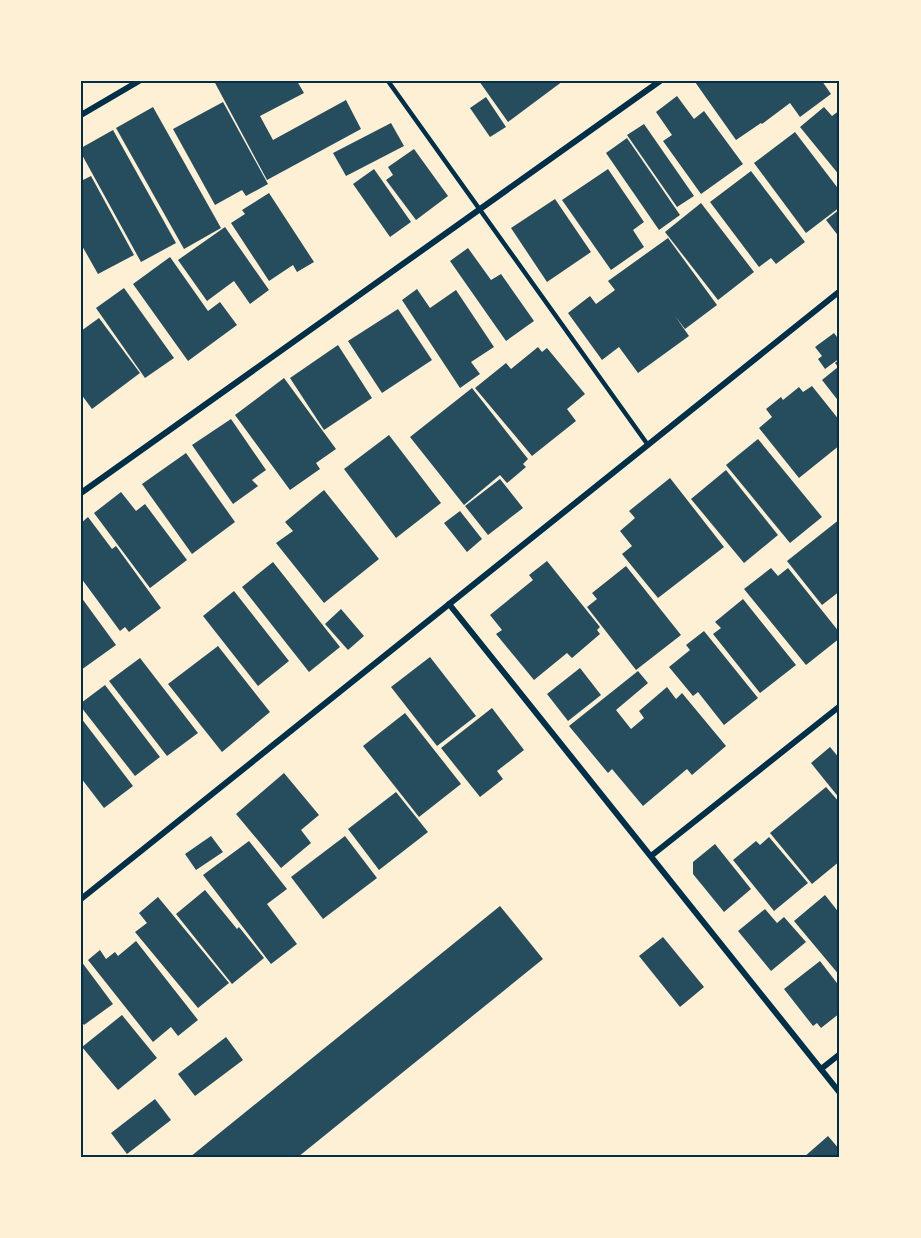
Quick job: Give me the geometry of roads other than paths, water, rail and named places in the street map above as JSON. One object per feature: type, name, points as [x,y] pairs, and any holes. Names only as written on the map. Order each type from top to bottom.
[{"type":"street","points":[[81,114],[139,81]]},
{"type":"street","points":[[81,494],[660,81]]},
{"type":"street","points":[[81,900],[840,291]]},
{"type":"street","points":[[449,604],[840,1094]]},
{"type":"street","points":[[651,856],[840,706]]},
{"type":"street","points":[[821,1069],[840,1054]]},
{"type":"lane","points":[[388,81],[648,445]]}]
